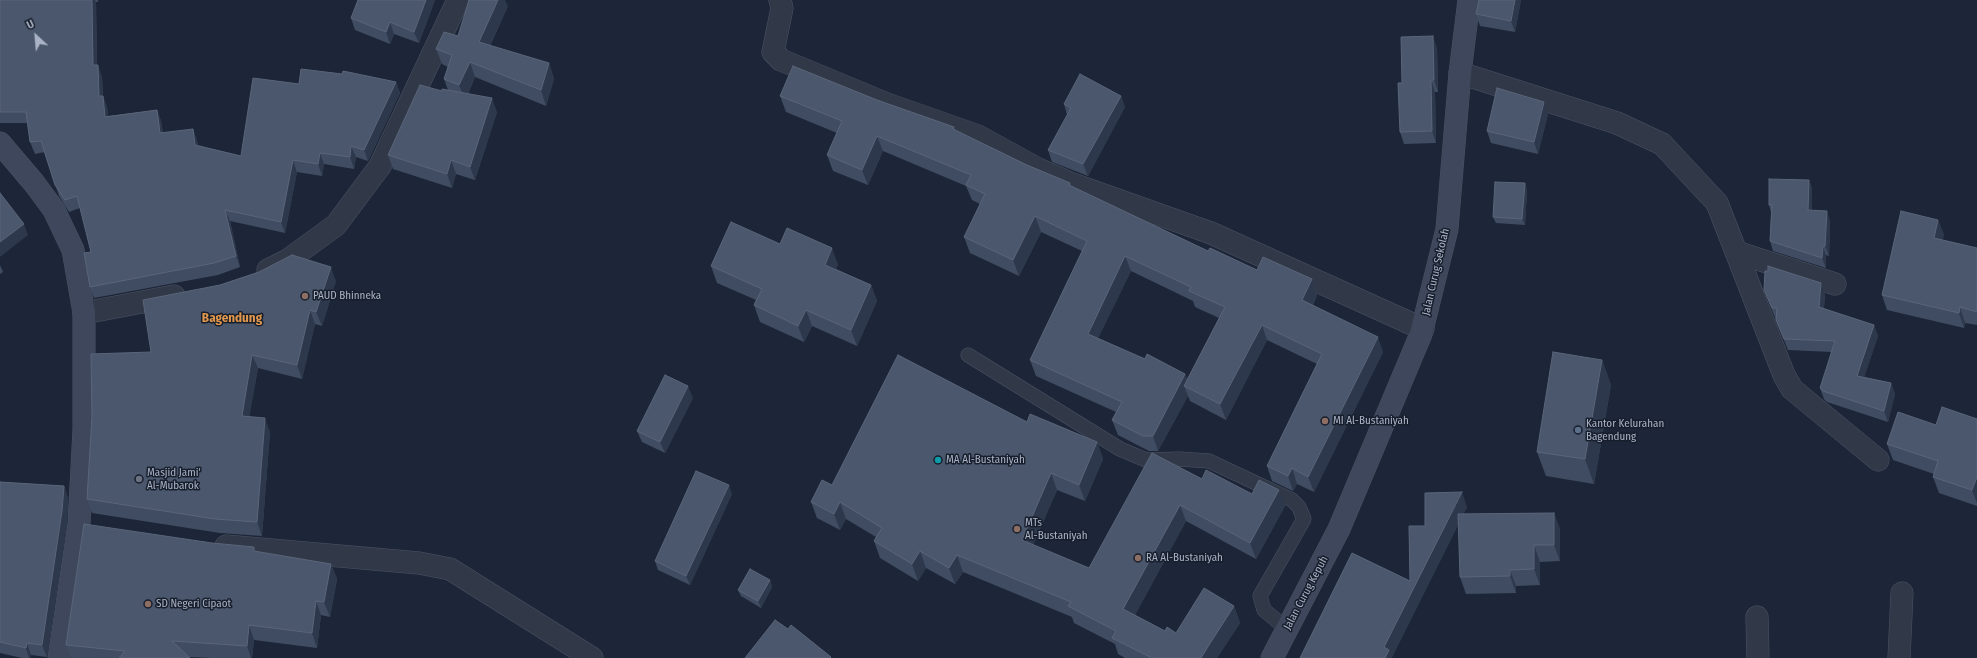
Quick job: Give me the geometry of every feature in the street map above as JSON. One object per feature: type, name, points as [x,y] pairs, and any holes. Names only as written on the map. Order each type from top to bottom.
[{"type":"street","points":[[247,278],[288,260],[336,225],[380,166],[458,0]]},
{"type":"street","points":[[780,0],[782,8],[773,52],[781,60],[886,104],[978,136],[1038,169],[1070,183],[1211,233],[1423,329]]},
{"type":"street","name":"Jalan Curug Sekolah","points":[[1339,529],[1423,329],[1447,229],[1460,73],[1469,0]]},
{"type":"street","points":[[1460,73],[1617,123],[1662,144],[1717,203],[1784,375],[1792,389],[1878,460]]},
{"type":"street","points":[[0,143],[34,183],[54,210],[73,250],[84,313],[84,429],[79,524],[59,658]]},
{"type":"street","points":[[1736,252],[1835,284]]},
{"type":"street","points":[[84,313],[191,293]]},
{"type":"street","points":[[79,524],[102,528]]},
{"type":"street","name":"Jalan Curug Kepuh","points":[[1272,658],[1339,529]]},
{"type":"street","points":[[203,543],[419,563],[450,569],[592,658]]},
{"type":"street","points":[[1899,658],[1902,593]]},
{"type":"street","points":[[1757,617],[1758,658]]},
{"type":"lane","points":[[968,355],[1120,449],[1146,460],[1179,459],[1209,461],[1292,500],[1299,507],[1304,519],[1260,596],[1264,610],[1287,629]]},
{"type":"building","points":[[0,0],[92,0],[93,65],[98,65],[99,96],[103,96],[105,117],[157,110],[160,133],[193,129],[195,145],[241,156],[253,78],[299,84],[301,69],[342,74],[343,71],[396,82],[364,150],[351,146],[350,157],[320,153],[318,164],[293,160],[281,222],[225,210],[236,256],[214,263],[90,287],[84,253],[91,252],[77,196],[65,200],[55,185],[41,141],[30,142],[26,112],[0,112]]},
{"type":"building","points":[[358,0],[426,0],[414,32],[390,22],[386,32],[351,18]]},
{"type":"building","points":[[469,0],[498,0],[479,42],[549,63],[541,90],[470,62],[459,85],[444,79],[452,55],[436,49],[444,32],[458,36]]},
{"type":"building","points":[[1479,0],[1515,0],[1511,21],[1476,14]]},
{"type":"building","points":[[1433,36],[1434,80],[1431,80],[1432,131],[1400,132],[1398,83],[1402,83],[1401,37]]},
{"type":"building","points":[[793,66],[877,100],[954,127],[953,129],[1027,165],[1070,183],[1069,185],[1208,251],[1210,248],[1257,270],[1263,257],[1312,279],[1302,300],[1378,337],[1308,477],[1292,468],[1288,476],[1267,466],[1322,354],[1262,325],[1220,404],[1184,386],[1225,307],[1189,291],[1191,287],[1125,256],[1088,334],[1145,359],[1147,354],[1185,374],[1153,436],[1143,436],[1112,420],[1122,402],[1030,360],[1087,241],[1035,216],[1013,260],[964,237],[985,194],[966,185],[971,175],[877,136],[862,170],[827,155],[842,121],[780,96]]},
{"type":"building","points":[[1080,74],[1121,96],[1083,164],[1048,150],[1071,108],[1064,104]]},
{"type":"building","points":[[420,85],[442,91],[442,89],[492,98],[470,167],[451,160],[447,174],[388,155]]},
{"type":"building","points":[[1497,88],[1544,102],[1534,142],[1487,131]]},
{"type":"building","points":[[1769,179],[1809,180],[1808,210],[1827,211],[1825,246],[1823,246],[1822,258],[1770,241],[1772,205],[1769,205]]},
{"type":"building","points":[[1495,182],[1525,183],[1522,219],[1493,217]]},
{"type":"building","points":[[0,193],[24,224],[0,242]]},
{"type":"building","points":[[1901,211],[1938,220],[1934,238],[1977,248],[1977,312],[1960,307],[1959,313],[1882,295]]},
{"type":"building","points":[[731,222],[780,244],[787,228],[832,248],[825,265],[871,285],[851,330],[806,310],[798,326],[754,305],[762,289],[711,266]]},
{"type":"building","points":[[292,255],[331,267],[316,312],[310,310],[297,365],[252,355],[242,416],[265,418],[257,522],[215,519],[87,499],[92,416],[91,354],[151,352],[143,300],[220,285],[259,272]]},
{"type":"building","points":[[1768,266],[1821,283],[1819,307],[1874,325],[1857,376],[1891,383],[1884,411],[1823,391],[1820,388],[1835,341],[1784,339],[1776,320],[1777,308],[1772,308],[1764,290],[1765,271],[1768,271]]},
{"type":"building","points":[[1553,352],[1602,360],[1585,459],[1537,452]]},
{"type":"building","points":[[898,355],[1027,422],[1030,414],[1097,442],[1079,485],[1051,473],[1022,540],[1089,568],[1152,453],[1202,479],[1206,470],[1252,494],[1259,480],[1279,490],[1250,543],[1180,505],[1123,609],[1165,631],[1167,627],[1176,633],[1204,588],[1234,606],[1201,658],[1149,658],[1150,657],[1112,638],[1116,631],[1068,606],[1071,602],[957,555],[949,568],[920,551],[912,564],[874,541],[882,528],[840,502],[834,514],[811,502],[822,480],[832,485]]},
{"type":"building","points":[[665,375],[688,386],[660,442],[637,431]]},
{"type":"building","points":[[1942,407],[1977,419],[1977,477],[1972,490],[1933,477],[1938,461],[1887,444],[1898,412],[1936,425]]},
{"type":"building","points":[[696,471],[729,485],[686,576],[655,561]]},
{"type":"building","points":[[0,482],[64,486],[62,511],[42,645],[27,643],[26,648],[0,642]]},
{"type":"building","points":[[1462,492],[1384,647],[1389,650],[1385,658],[1300,658],[1352,553],[1410,581],[1409,526],[1425,526],[1425,493]]},
{"type":"building","points":[[1554,513],[1554,545],[1534,545],[1534,569],[1510,570],[1510,576],[1460,577],[1458,514]]},
{"type":"building","points":[[84,524],[212,543],[254,547],[254,551],[331,564],[324,602],[316,601],[312,633],[249,625],[247,646],[172,641],[190,658],[119,658],[125,651],[66,645]]},
{"type":"building","points":[[750,569],[770,580],[758,601],[738,590]]},
{"type":"building","points":[[775,620],[788,629],[791,625],[831,657],[745,658]]},
{"type":"place","name":"PAUD Bhinneka","points":[[305,296]]},
{"type":"place","name":"MI Al-Bustaniyah","points":[[1325,421]]},
{"type":"place","name":"Kantor Kelurahan Bagendung","points":[[1578,430]]},
{"type":"place","name":"MA Al-Bustaniyah","points":[[938,460]]},
{"type":"place","name":"Masjid Jami' Al-Mubarok","points":[[139,479]]},
{"type":"place","name":"MTs Al-Bustaniyah","points":[[1017,529]]},
{"type":"place","name":"RA Al-Bustaniyah","points":[[1138,558]]},
{"type":"place","name":"SD Negeri Cipaot","points":[[148,604]]},
{"type":"district","name":"Bagendung","points":[[232,318]]}]
